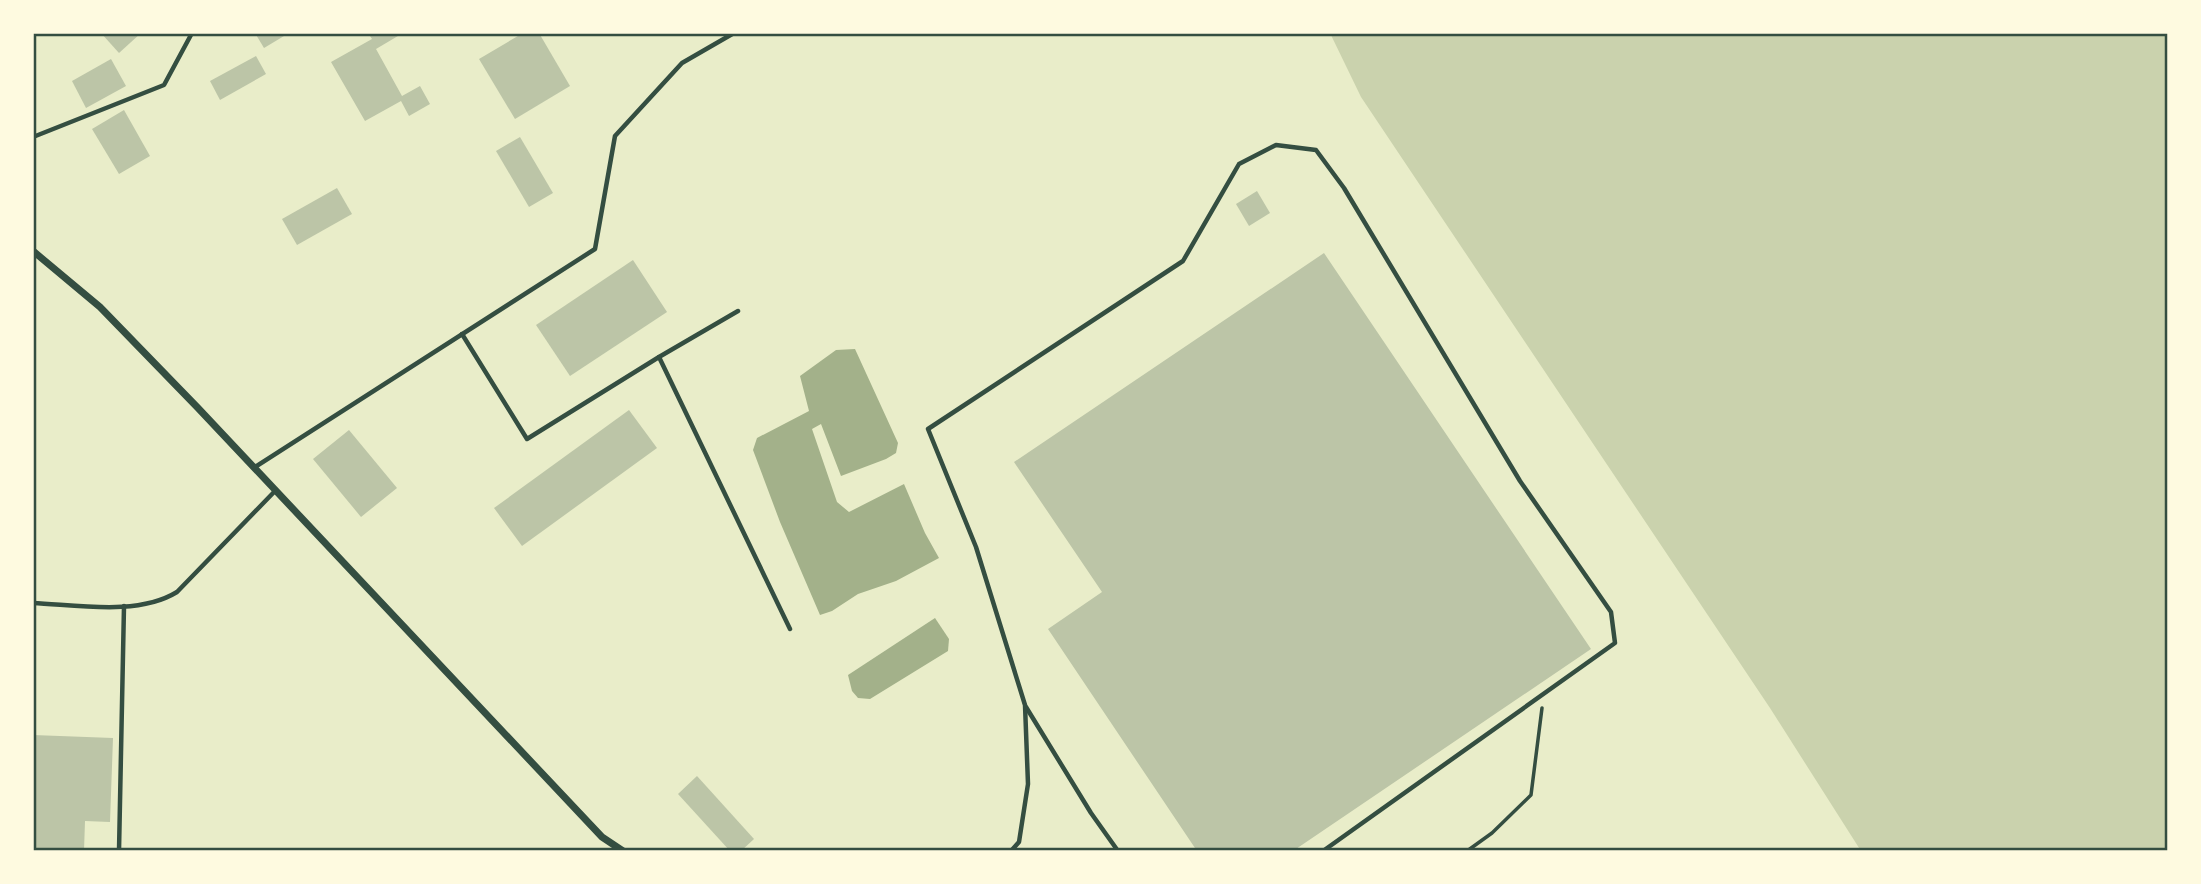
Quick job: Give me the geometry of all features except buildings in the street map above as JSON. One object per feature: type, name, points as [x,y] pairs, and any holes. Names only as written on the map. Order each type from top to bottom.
[{"type":"street","points":[[33,251],[100,307],[602,837],[623,851]]},
{"type":"lane","points":[[33,137],[164,85],[192,33]]},
{"type":"lane","points":[[254,468],[595,249],[615,136],[682,63],[734,33]]},
{"type":"lane","points":[[1118,851],[1091,813],[1025,705],[976,547],[928,429],[1183,261],[1240,164],[1276,145],[1316,150],[1344,188],[1520,481],[1611,612],[1615,643],[1323,851]]},
{"type":"lane","points":[[462,334],[527,439],[738,311]]},
{"type":"lane","points":[[659,357],[790,629]]},
{"type":"lane","points":[[33,603],[124,606],[161,602],[177,592],[275,491]]},
{"type":"lane","points":[[118,851],[124,606]]},
{"type":"lane","points":[[1011,851],[1019,842],[1028,784],[1025,705]]},
{"type":"path","points":[[1467,851],[1492,833],[1531,795],[1543,694]]},
{"type":"shaded area","points":[[1330,33],[2168,33],[2168,851],[1861,851],[1770,708],[1361,97]]},
{"type":"shaded area","points":[[855,349],[898,443],[896,453],[886,459],[841,476],[821,424],[812,429],[837,502],[849,512],[904,484],[939,558],[896,581],[858,594],[832,611],[820,615],[753,450],[757,438],[809,411],[800,376],[836,350]]},
{"type":"shaded area","points":[[935,618],[949,639],[948,651],[870,699],[858,698],[852,691],[848,675]]}]
